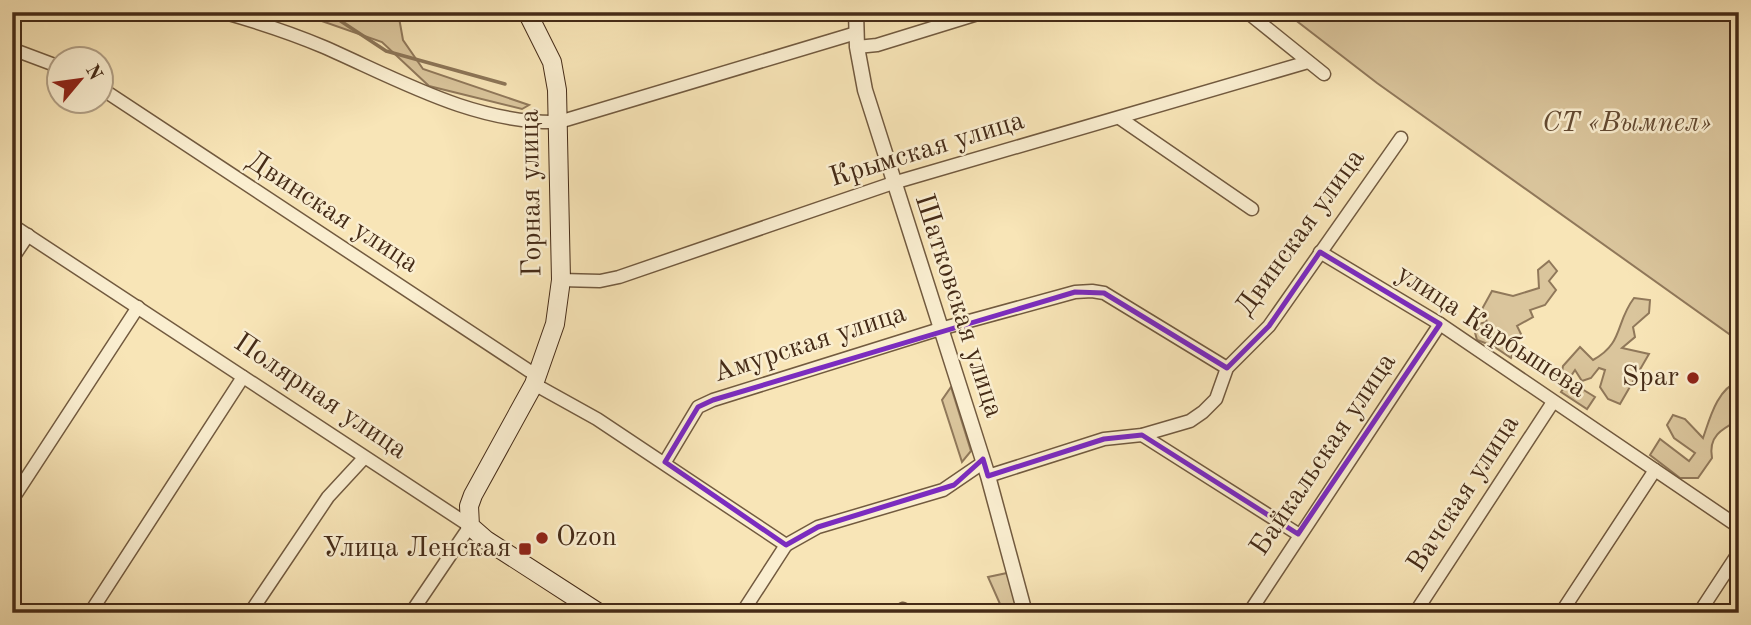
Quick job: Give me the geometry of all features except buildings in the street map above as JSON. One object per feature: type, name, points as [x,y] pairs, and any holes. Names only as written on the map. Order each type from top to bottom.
[{"type":"main road","name":"Горная улица","points":[[470,526],[469,506],[473,495],[536,380],[555,324],[561,280],[559,121],[552,62],[527,12]]},
{"type":"main road","name":"Полярная улица","points":[[470,526],[577,607],[599,613]]},
{"type":"street","points":[[222,12],[272,26],[438,99],[538,122],[559,121],[856,40],[877,45],[984,12]]},
{"type":"street","name":"Шатковская улица","points":[[856,12],[856,40],[865,90],[986,469],[1025,613]]},
{"type":"street","points":[[1247,12],[1324,74]]},
{"type":"street","points":[[12,49],[46,62]]},
{"type":"street","name":"Крымская улица","points":[[561,280],[580,282],[619,277],[893,183],[1121,119],[1308,62]]},
{"type":"street","name":"Двинская улица","points":[[116,98],[786,545],[818,527],[943,490],[986,469],[1104,439],[1142,435],[1190,421],[1216,399],[1227,368],[1269,326],[1401,138]]},
{"type":"street","points":[[1121,119],[1252,209]]},
{"type":"street","name":"Полярная улица","points":[[12,225],[470,526]]},
{"type":"street","points":[[12,259],[28,235]]},
{"type":"street","name":"улица Карбышева","points":[[1320,252],[1440,324],[1739,527]]},
{"type":"street","name":"Амурская улица","points":[[665,462],[698,407],[713,400],[940,329],[1092,291],[1104,293],[1227,368]]},
{"type":"street","points":[[12,500],[138,307]]},
{"type":"street","name":"Байкальская улица","points":[[1250,613],[1298,534],[1440,324]]},
{"type":"street","points":[[90,613],[243,377]]},
{"type":"street","name":"Вачская улица","points":[[1415,613],[1553,402]]},
{"type":"street","points":[[1142,435],[1298,534]]},
{"type":"street","points":[[250,613],[328,497],[364,458]]},
{"type":"street","points":[[1562,613],[1655,470]]},
{"type":"street","points":[[411,613],[470,526]]},
{"type":"street","points":[[742,613],[786,545]]},
{"type":"street","points":[[1699,613],[1739,552]]},
{"type":"highlighted area","points":[[1320,252],[1440,324],[1298,534],[1142,435],[1104,439],[988,476],[983,459],[954,485],[818,527],[786,545],[665,462],[698,407],[713,400],[1075,292],[1104,293],[1227,368],[1269,326]]},
{"type":"green space","points":[[296,12],[398,12],[403,40],[423,69],[529,105],[522,109],[429,86],[382,42]]},
{"type":"green space","name":"СТ «Вымпел»","points":[[1285,12],[1739,12],[1739,341],[1377,83]]},
{"type":"green space","points":[[1549,261],[1557,271],[1549,281],[1556,290],[1545,305],[1530,310],[1533,317],[1517,326],[1521,334],[1511,358],[1493,346],[1477,340],[1473,325],[1487,322],[1482,309],[1492,291],[1513,296],[1539,288],[1538,270]]},
{"type":"green space","points":[[1634,298],[1650,300],[1649,313],[1633,327],[1635,337],[1622,348],[1649,354],[1620,404],[1608,399],[1600,387],[1605,370],[1599,368],[1591,378],[1582,381],[1575,370],[1569,379],[1561,377],[1563,366],[1580,347],[1593,360],[1610,347]]},
{"type":"green space","points":[[1569,381],[1595,397],[1587,409],[1561,392]]},
{"type":"green space","points":[[1739,381],[1739,420],[1722,430],[1714,439],[1712,458],[1698,478],[1680,478],[1650,455],[1660,439],[1689,461],[1695,453],[1674,438],[1667,425],[1673,415],[1685,419],[1703,438],[1720,397],[1725,390]]},
{"type":"green space","points":[[951,387],[971,451],[962,462],[942,400]]},
{"type":"green space","points":[[1007,573],[1018,613],[1004,613],[988,577]]},
{"type":"waterway","points":[[327,12],[386,51],[505,84]]},
{"type":"place","name":"Spar","points":[[1693,378]]},
{"type":"place","name":"Ozon","points":[[542,538]]},
{"type":"place","name":"Улица Ленская","points":[[525,549]]}]
